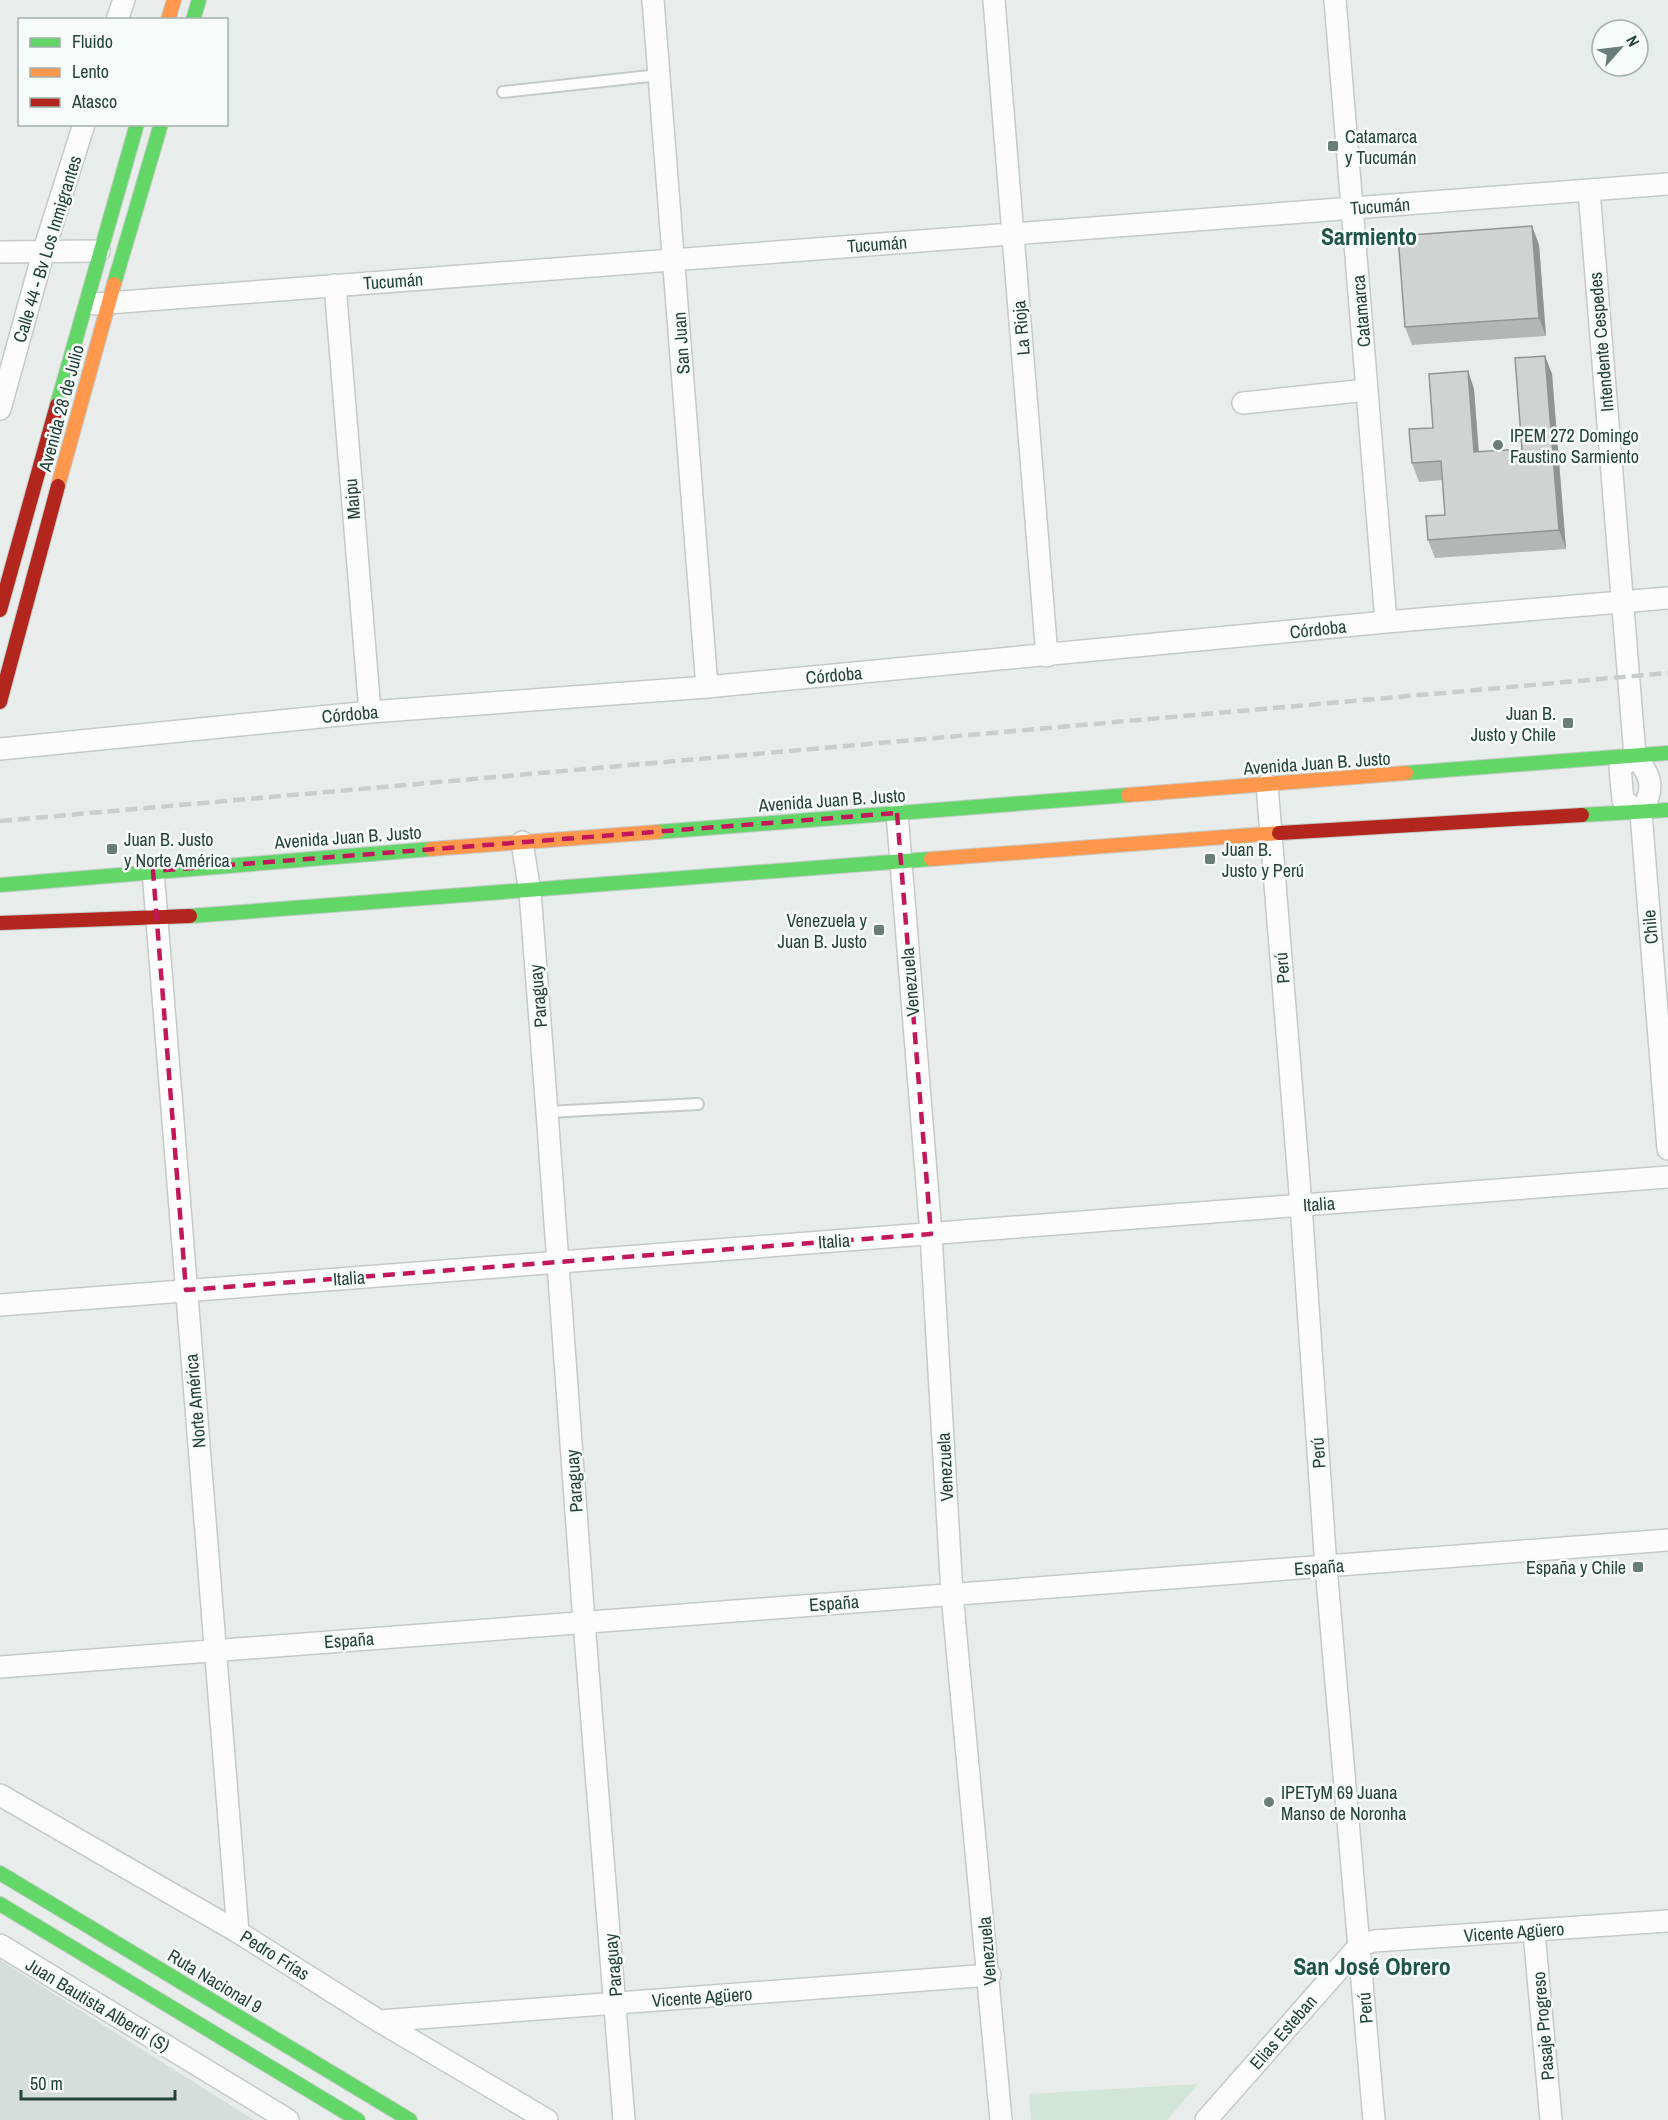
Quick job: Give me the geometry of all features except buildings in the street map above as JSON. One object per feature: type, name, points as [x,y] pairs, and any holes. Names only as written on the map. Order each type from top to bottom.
[{"type":"main road","points":[[169,18],[174,0]]},
{"type":"main road","points":[[194,18],[199,0]]},
{"type":"main road","name":"Avenida 28 de Julio","points":[[0,610],[99,251],[136,126]]},
{"type":"main road","name":"Avenida 28 de Julio","points":[[0,702],[108,303],[160,126]]},
{"type":"main road","name":"Avenida Juan B. Justo","points":[[0,885],[153,870],[1668,753]]},
{"type":"main road","points":[[0,922],[158,919],[1271,833],[1668,810]]},
{"type":"main road","name":"Ruta Nacional 9","points":[[0,1874],[410,2120]]},
{"type":"main road","points":[[0,1904],[358,2120]]},
{"type":"street","points":[[118,18],[124,0]]},
{"type":"street","name":"San Juan","points":[[653,0],[707,687]]},
{"type":"street","name":"La Rioja","points":[[994,0],[1047,656]]},
{"type":"street","name":"Catamarca","points":[[1335,0],[1386,622]]},
{"type":"street","name":"Calle 44 - Bv Los Inmigrantes","points":[[0,409],[44,250],[83,126]]},
{"type":"street","name":"Tucumán","points":[[86,304],[1668,184]]},
{"type":"street","name":"Intendente Cespedes","points":[[1589,190],[1622,602]]},
{"type":"street","points":[[0,252],[99,251]]},
{"type":"street","name":"Maipu","points":[[335,285],[370,712]]},
{"type":"street","points":[[1243,403],[1367,390]]},
{"type":"street","name":"Córdoba","points":[[0,749],[370,712],[707,687],[1386,622],[1668,598]]},
{"type":"street","name":"Chile","points":[[1622,602],[1635,756],[1648,771],[1649,798],[1641,813],[1668,1149]]},
{"type":"street","name":"Perú","points":[[1267,785],[1301,1205],[1326,1567],[1374,2120]]},
{"type":"street","name":"Venezuela","points":[[897,813],[931,1234],[952,1594],[990,1975],[1001,2120]]},
{"type":"street","name":"Paraguay","points":[[522,842],[530,892],[584,1622],[624,2120]]},
{"type":"street","name":"Norte América","points":[[153,870],[238,1932]]},
{"type":"street","name":"Italia","points":[[0,1305],[1668,1177]]},
{"type":"street","name":"España","points":[[0,1667],[1668,1540]]},
{"type":"street","name":"Pedro Frías","points":[[0,1795],[238,1932],[379,2021],[547,2120]]},
{"type":"street","name":"Vicente Agüero","points":[[1360,1945],[1374,1941],[1668,1922]]},
{"type":"street","name":"Pasaje Progreso","points":[[1534,1932],[1551,2120]]},
{"type":"street","name":"Juan Bautista Alberdi (S)","points":[[0,1945],[288,2120]]},
{"type":"street","name":"Elias Esteban","points":[[1206,2120],[1360,1945]]},
{"type":"street","name":"Vicente Agüero","points":[[379,2021],[990,1975]]},
{"type":"lane","points":[[503,92],[659,75]]},
{"type":"lane","points":[[547,1112],[698,1104]]},
{"type":"highlighted area","points":[[897,813],[931,1234],[186,1290],[153,871]]},
{"type":"shaded area","points":[[0,1960],[254,2120],[0,2120]]},
{"type":"green space","points":[[1198,2084],[1167,2120],[1031,2120],[1029,2094]]},
{"type":"railway","points":[[0,821],[1668,673]]},
{"type":"traffic: fast","points":[[194,18],[199,0]]},
{"type":"traffic: fast","points":[[57,405],[136,126]]},
{"type":"traffic: fast","points":[[114,284],[160,126]]},
{"type":"traffic: fast","points":[[1406,773],[1668,753]]},
{"type":"traffic: fast","points":[[657,832],[1128,795]]},
{"type":"traffic: fast","points":[[1582,815],[1668,810]]},
{"type":"traffic: fast","points":[[0,885],[431,849]]},
{"type":"traffic: fast","points":[[190,916],[931,859]]},
{"type":"traffic: fast","points":[[0,1873],[410,2120]]},
{"type":"traffic: fast","points":[[0,1904],[358,2120]]},
{"type":"traffic: slow","points":[[169,18],[174,0]]},
{"type":"traffic: slow","points":[[58,486],[114,284]]},
{"type":"traffic: slow","points":[[1128,795],[1406,773]]},
{"type":"traffic: slow","points":[[431,849],[657,832]]},
{"type":"traffic: slow","points":[[931,859],[1279,833]]},
{"type":"traffic: jam","points":[[0,610],[57,405]]},
{"type":"traffic: jam","points":[[0,702],[58,486]]},
{"type":"traffic: jam","points":[[1279,833],[1582,815]]},
{"type":"traffic: jam","points":[[0,923],[190,916]]},
{"type":"place","name":"Catamarca y Tucumán","points":[[1333,146]]},
{"type":"place","name":"IPEM 272 Domingo Faustino Sarmiento","points":[[1498,445]]},
{"type":"place","name":"Juan B. Justo y Chile","points":[[1568,723]]},
{"type":"place","name":"Juan B. Justo y Norte América","points":[[112,849]]},
{"type":"place","name":"Juan B. Justo y Perú","points":[[1210,859]]},
{"type":"place","name":"Venezuela y Juan B. Justo","points":[[879,930]]},
{"type":"place","name":"España y Chile","points":[[1638,1567]]},
{"type":"place","name":"IPETyM 69 Juana Manso de Noronha","points":[[1269,1802]]},
{"type":"district","name":"Sarmiento","points":[[1369,236]]},
{"type":"district","name":"San José Obrero","points":[[1372,1966]]}]
